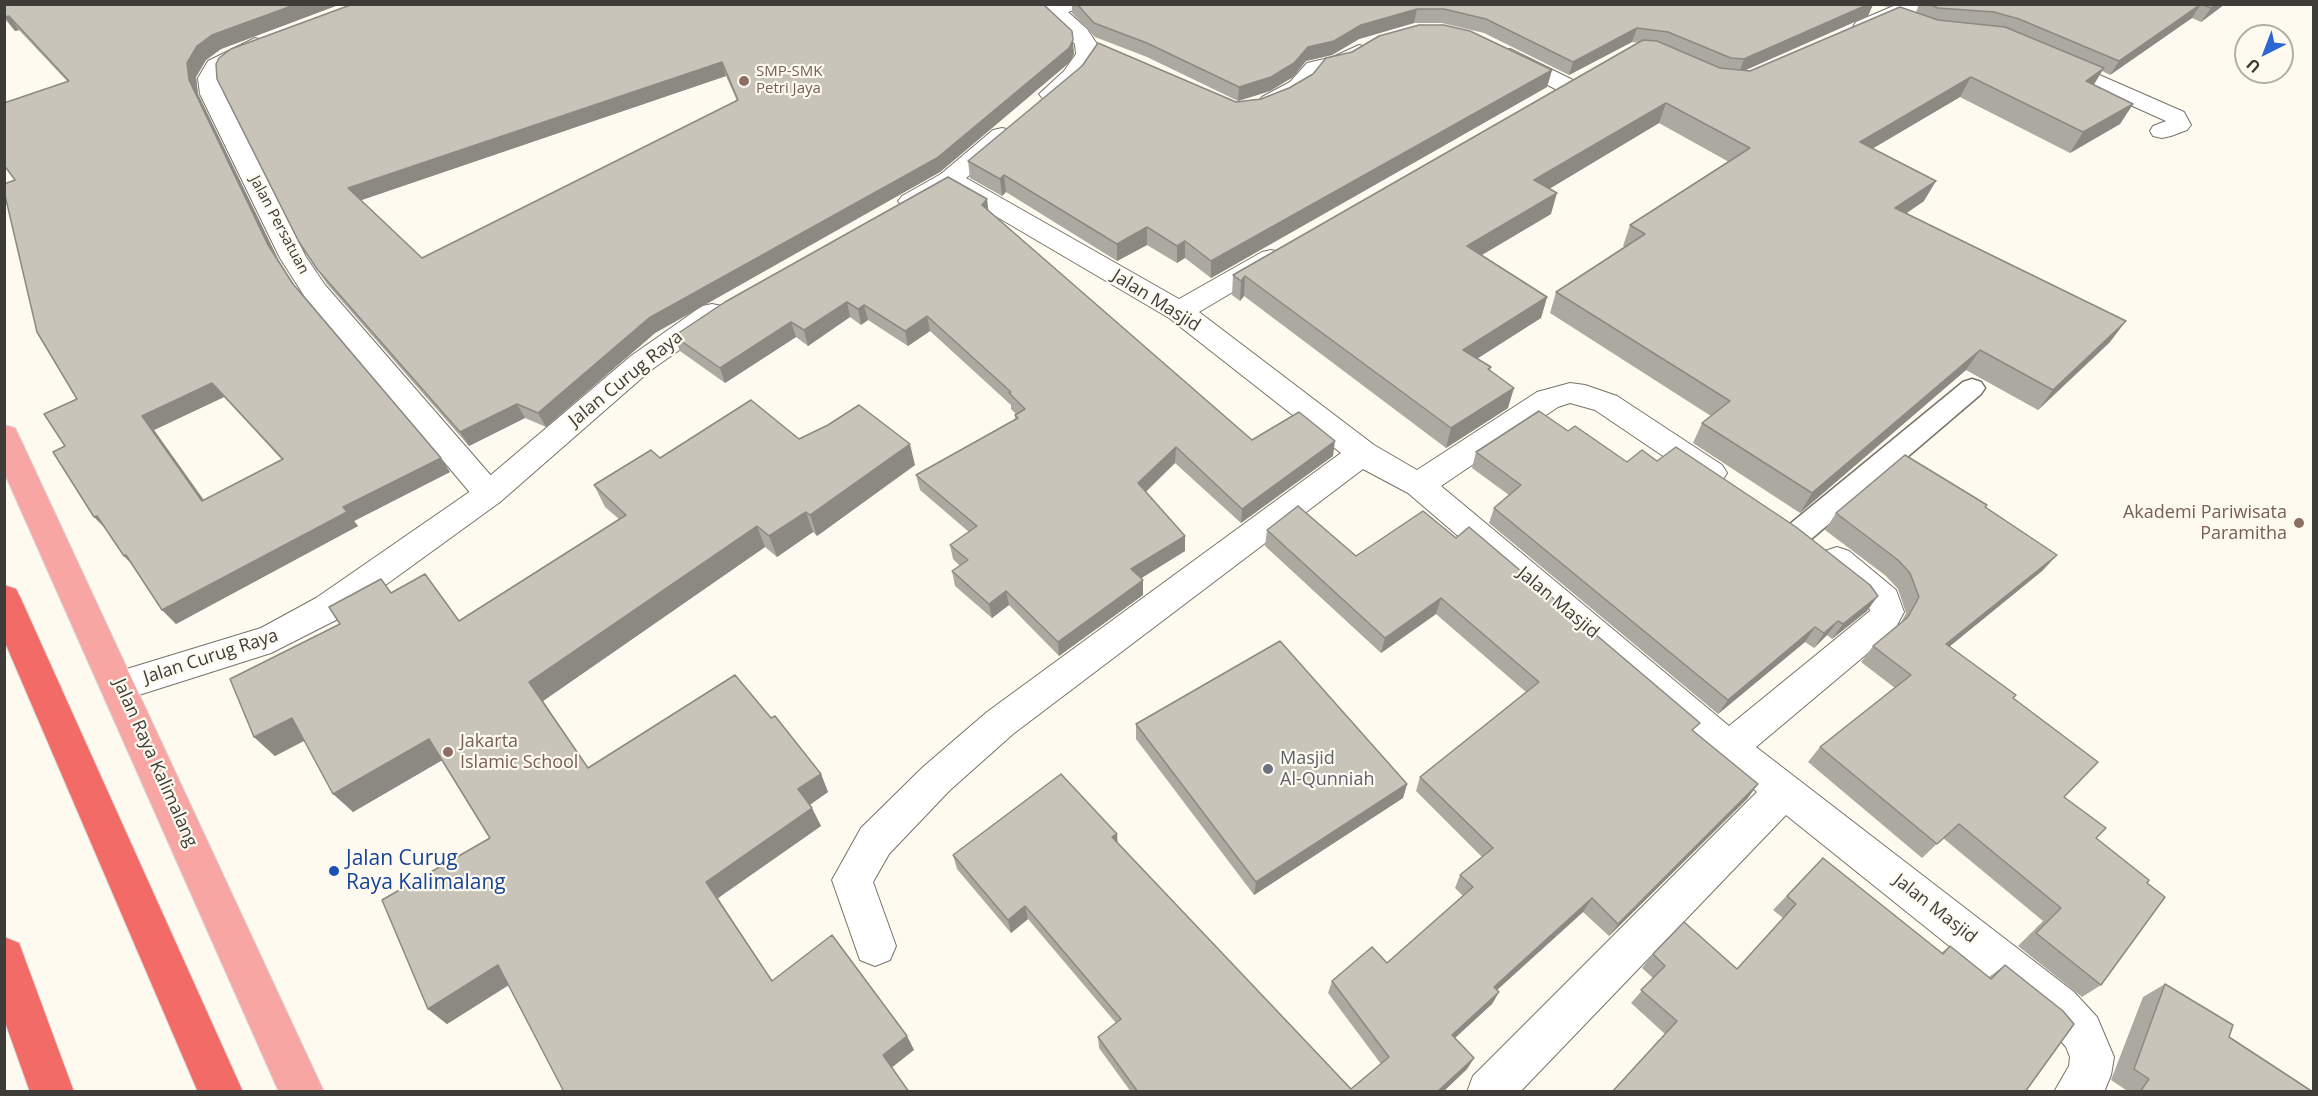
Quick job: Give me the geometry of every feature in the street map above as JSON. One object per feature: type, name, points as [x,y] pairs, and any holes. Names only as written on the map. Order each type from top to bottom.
[{"type":"highway","points":[[4,599],[221,1092]]},
{"type":"highway","points":[[4,957],[52,1092]]},
{"type":"main road","name":"Jalan Raya Kalimalang","points":[[4,436],[120,686],[302,1092]]},
{"type":"street","points":[[1861,4],[1888,16]]},
{"type":"street","points":[[890,213],[950,179],[1083,65],[1087,54],[1096,48],[1079,34],[1056,7]]},
{"type":"street","points":[[1846,35],[1888,16],[1918,15]]},
{"type":"street","name":"Jalan Persatuan","points":[[273,39],[230,56],[216,66],[210,78],[212,94],[293,258],[315,291],[489,495]]},
{"type":"street","points":[[1251,109],[1288,93],[1302,84],[1316,68],[1341,62],[1377,43]]},
{"type":"street","points":[[1491,46],[1569,87]]},
{"type":"street","points":[[2035,54],[2176,117],[2179,125],[2162,131]]},
{"type":"street","name":"Jalan Masjid","points":[[950,179],[1179,311],[1363,453],[1384,468],[1419,485],[1729,748],[2059,1007],[2082,1032],[2092,1057],[2089,1075],[2076,1092]]},
{"type":"street","points":[[1179,311],[1292,246]]},
{"type":"street","name":"Jalan Curug Raya","points":[[120,686],[248,648],[295,628],[328,608],[489,495],[641,363],[675,337],[739,297]]},
{"type":"street","points":[[1419,485],[1548,399],[1570,393],[1585,395],[1606,403],[1732,486]]},
{"type":"street","points":[[875,946],[852,880],[875,841],[936,779],[999,723],[1363,453]]},
{"type":"street","points":[[1729,748],[1882,621],[1887,612],[1884,600],[1873,588],[1771,512]]},
{"type":"street","points":[[1489,1092],[1784,791]]},
{"type":"lane","points":[[1800,532],[1972,388]]},
{"type":"building","points":[[4,4],[297,4],[212,35],[197,46],[187,63],[189,80],[268,245],[293,284],[441,458],[343,507],[347,512],[162,610],[126,555],[124,556],[97,516],[94,517],[53,452],[65,446],[44,414],[77,399],[37,332],[4,191],[4,184],[15,180],[4,165],[4,103],[69,81],[9,16],[5,17]],"holes":[[[212,383],[283,459],[202,501],[142,416]]]},
{"type":"building","points":[[353,4],[1043,4],[1072,31],[1073,40],[1069,48],[937,158],[649,318],[538,413],[517,404],[460,432],[317,269],[299,242],[217,79],[216,64],[219,58],[231,49]],"holes":[[[722,62],[738,100],[422,258],[348,188]]]},
{"type":"building","points":[[1077,4],[1869,4],[1744,59],[1731,58],[1668,32],[1637,28],[1573,62],[1486,19],[1444,9],[1417,9],[1361,25],[1334,41],[1308,47],[1294,63],[1271,77],[1239,87],[1147,43],[1094,23]]},
{"type":"building","points":[[1928,4],[2201,4],[2119,61],[2019,19],[1994,12],[1938,8]]},
{"type":"building","points":[[2201,4],[2216,4],[2211,8]]},
{"type":"building","points":[[1900,7],[1938,20],[2005,27],[2104,68],[2086,81],[2133,104],[2083,132],[1971,77],[1860,142],[1936,181],[1895,208],[2126,321],[2053,390],[1980,350],[1812,493],[1702,423],[1730,401],[1556,292],[1645,234],[1630,225],[1750,148],[1666,103],[1534,180],[1557,193],[1467,246],[1547,297],[1463,350],[1491,367],[1488,369],[1514,388],[1451,428],[1245,276],[1241,281],[1233,275],[1643,40],[1657,41],[1720,68],[1750,71]]},
{"type":"building","points":[[1419,25],[1444,25],[1470,31],[1552,70],[1211,261],[1185,241],[1177,246],[1147,227],[1117,244],[1004,175],[1000,179],[968,161],[1082,66],[1098,43],[1236,102],[1261,99],[1289,88],[1313,74],[1326,58],[1352,52],[1379,36]]},
{"type":"building","points":[[948,177],[987,199],[982,205],[1252,440],[1299,412],[1335,441],[1242,509],[1176,447],[1138,483],[1185,536],[1131,569],[1143,580],[1058,642],[1006,591],[989,604],[952,571],[968,560],[950,545],[977,526],[916,475],[1018,418],[1015,415],[1025,409],[1009,393],[1011,392],[927,316],[905,331],[864,305],[858,309],[847,302],[804,330],[791,322],[720,368],[674,336],[725,302]]},
{"type":"building","points":[[751,400],[799,439],[828,425],[859,405],[910,444],[810,515],[806,512],[769,536],[757,526],[529,682],[588,768],[735,675],[771,718],[775,716],[821,774],[798,789],[812,808],[706,882],[772,981],[832,935],[907,1036],[883,1055],[909,1092],[564,1092],[498,965],[428,1009],[382,900],[490,838],[429,739],[333,794],[292,718],[254,737],[230,679],[340,624],[329,607],[381,579],[391,593],[425,574],[459,621],[626,515],[594,485],[651,450],[660,458]]},
{"type":"building","points":[[1539,411],[1568,431],[1575,426],[1627,462],[1642,450],[1657,461],[1676,447],[1796,527],[1870,585],[1878,596],[1843,624],[1838,621],[1824,633],[1815,627],[1728,700],[1494,508],[1521,485],[1476,452]]},
{"type":"building","points":[[1905,455],[1987,505],[1985,507],[2057,555],[1946,644],[2016,695],[2013,698],[2098,762],[2064,797],[2106,828],[2096,838],[2149,880],[2147,883],[2165,897],[2101,985],[2036,933],[2061,908],[1959,824],[1937,844],[1820,747],[1911,675],[1873,646],[1908,617],[1919,597],[1910,573],[1898,560],[1836,513]]},
{"type":"building","points":[[1298,506],[1356,556],[1423,511],[1456,538],[1469,527],[1700,723],[1692,730],[1758,784],[1618,924],[1592,898],[1494,987],[1499,992],[1452,1035],[1474,1058],[1437,1092],[1138,1092],[1098,1037],[1121,1019],[1025,906],[1008,920],[953,855],[1061,774],[1117,834],[1112,837],[1351,1089],[1389,1057],[1332,981],[1372,947],[1387,963],[1473,887],[1460,875],[1493,848],[1420,777],[1539,682],[1441,598],[1385,638],[1267,530]]},
{"type":"building","name":"Masjid Al-Qunniah","points":[[1280,641],[1407,784],[1256,882],[1136,724]]},
{"type":"building","points":[[1823,858],[1943,954],[1950,946],[1991,979],[2005,965],[2063,1011],[2074,1024],[2025,1092],[1612,1092],[1677,1021],[1641,990],[1665,966],[1653,954],[1684,922],[1737,969],[1796,904],[1787,896]]},
{"type":"building","points":[[2165,984],[2233,1025],[2229,1037],[2313,1092],[2140,1092],[2149,1079],[2134,1069]]},
{"type":"place","name":"SMP-SMK Petri Jaya","points":[[744,81]]},
{"type":"place","name":"Akademi Pariwisata Paramitha","points":[[2299,523]]},
{"type":"place","name":"Jakarta Islamic School","points":[[448,752]]},
{"type":"place","name":"Masjid Al-Qunniah","points":[[1268,769]]},
{"type":"place","name":"Jalan Curug Raya Kalimalang","points":[[334,871]]}]
